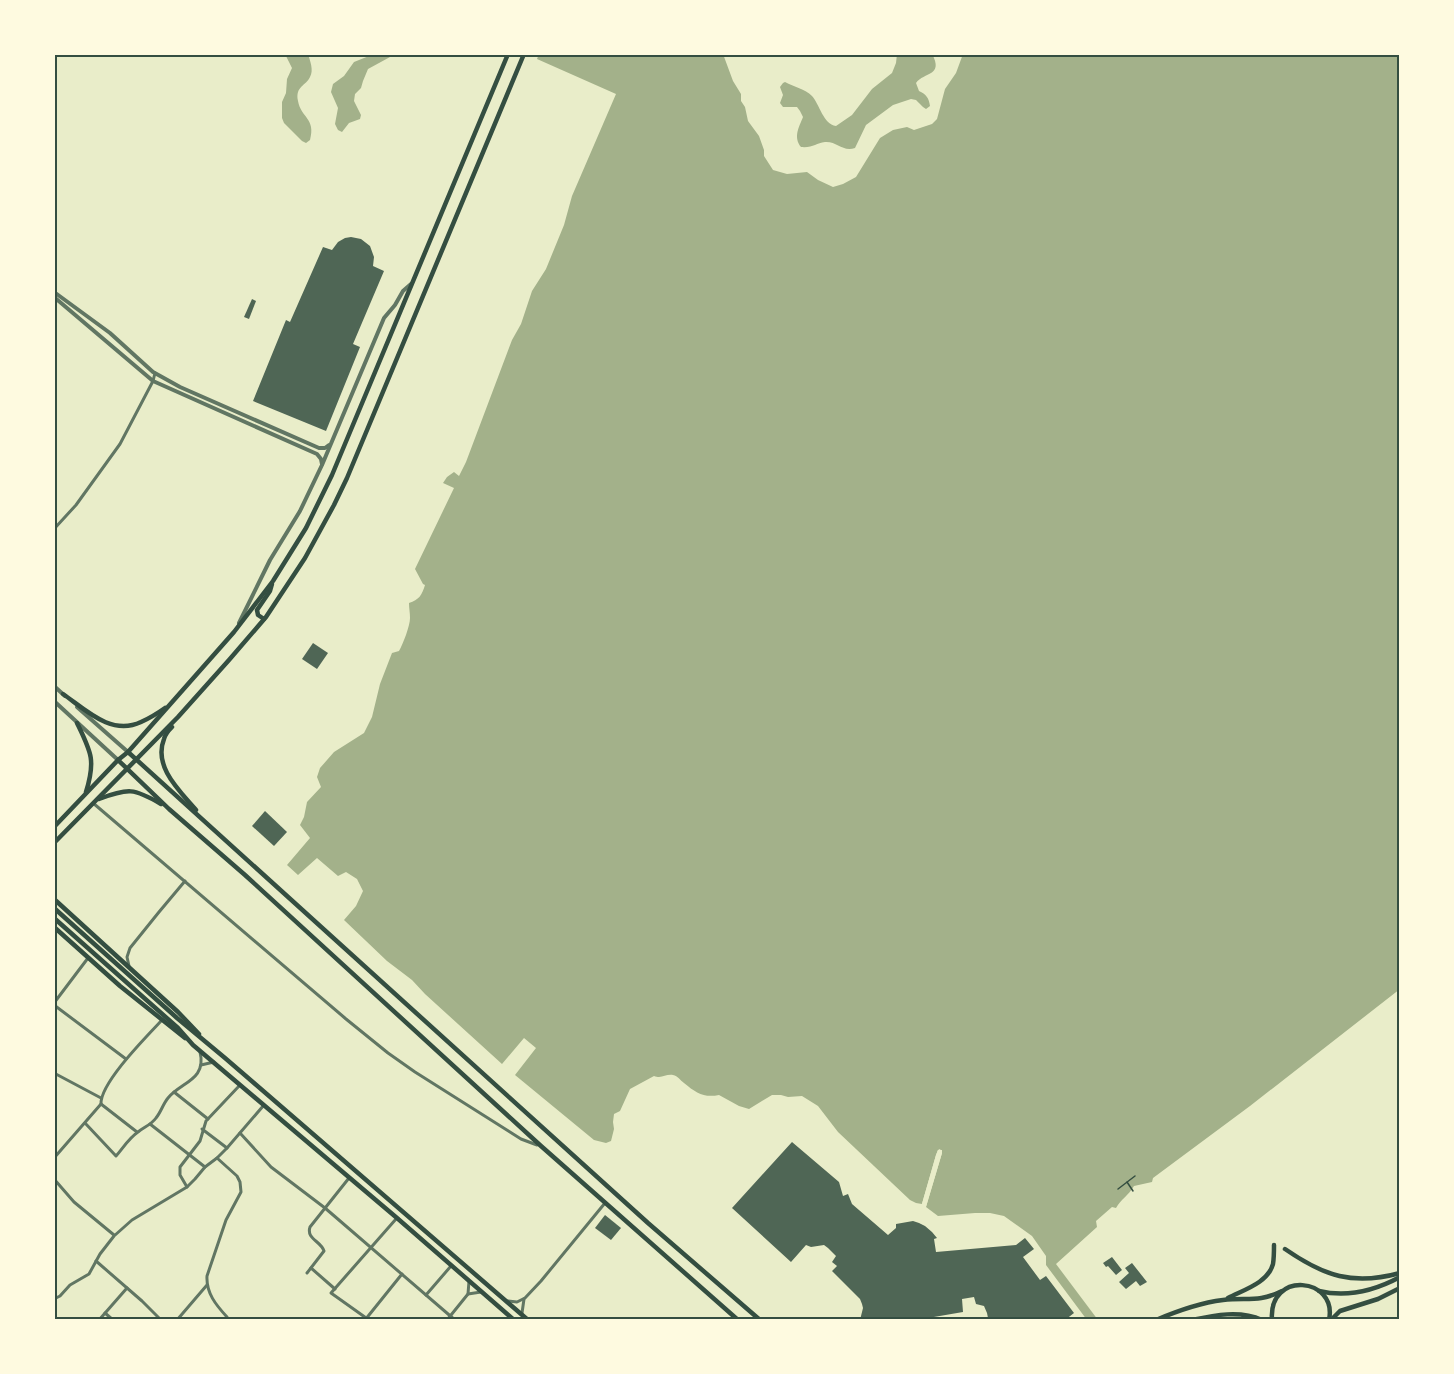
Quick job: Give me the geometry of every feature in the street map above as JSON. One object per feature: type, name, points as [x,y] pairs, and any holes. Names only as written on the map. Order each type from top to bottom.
[{"type":"main road","points":[[54,827],[128,752],[234,632],[273,581],[306,528],[332,475],[508,54]]},
{"type":"main road","points":[[54,843],[178,717],[229,660],[264,619],[305,558],[347,478],[524,54]]},
{"type":"main road","points":[[264,619],[258,615],[257,610],[270,591],[273,581]]},
{"type":"main road","points":[[63,694],[104,722],[120,727],[141,722],[170,705]]},
{"type":"main road","points":[[178,717],[163,739],[163,763],[168,777],[207,824]]},
{"type":"main road","points":[[77,723],[91,756],[91,772],[85,794]]},
{"type":"main road","points":[[128,752],[648,1223],[760,1320]]},
{"type":"main road","points":[[118,760],[169,809],[541,1146],[738,1320]]},
{"type":"main road","points":[[95,801],[129,790],[143,793],[169,809]]},
{"type":"main road","points":[[54,899],[178,1012],[202,1038]]},
{"type":"main road","points":[[54,908],[177,1018],[528,1320]]},
{"type":"main road","points":[[54,918],[178,1028],[194,1045]]},
{"type":"main road","points":[[55,931],[199,1049],[513,1320]]},
{"type":"main road","points":[[1224,1299],[1263,1280],[1273,1265],[1274,1245]]},
{"type":"main road","points":[[1285,1249],[1317,1269],[1334,1275],[1369,1279],[1400,1275]]},
{"type":"main road","points":[[1156,1320],[1191,1307],[1224,1299],[1265,1298],[1299,1284],[1333,1294],[1347,1294],[1379,1287],[1400,1275]]},
{"type":"main road","points":[[1330,1320],[1340,1311],[1378,1299],[1400,1288]]},
{"type":"main road","points":[[1319,1290],[1329,1306],[1330,1320]]},
{"type":"main road","points":[[1272,1320],[1271,1311],[1274,1302],[1282,1291]]},
{"type":"main road","points":[[1192,1320],[1214,1315],[1242,1314],[1262,1320]]},
{"type":"street","points":[[234,632],[270,560],[300,511],[322,465],[384,318],[403,291],[413,282]]},
{"type":"street","points":[[54,292],[110,333],[156,373],[180,387],[319,448],[329,445]]},
{"type":"street","points":[[54,297],[153,381],[317,454],[322,465]]},
{"type":"street","points":[[54,530],[82,498],[120,444],[156,373]]},
{"type":"street","points":[[54,686],[128,752]]},
{"type":"street","points":[[54,701],[118,760]]},
{"type":"street","points":[[95,801],[340,1015],[388,1053],[521,1138],[541,1146]]},
{"type":"street","points":[[131,969],[127,957],[130,948],[185,881]]},
{"type":"street","points":[[88,958],[54,1004],[126,1059]]},
{"type":"street","points":[[54,1158],[101,1104],[104,1091],[126,1059],[162,1020]]},
{"type":"street","points":[[86,1123],[116,1156],[137,1132],[156,1119],[174,1092],[191,1081],[201,1065],[199,1049]]},
{"type":"street","points":[[201,1065],[214,1062]]},
{"type":"street","points":[[54,1073],[101,1098]]},
{"type":"street","points":[[187,1186],[179,1171],[200,1140],[202,1129],[208,1119],[240,1085]]},
{"type":"street","points":[[174,1092],[208,1119]]},
{"type":"street","points":[[101,1104],[137,1132]]},
{"type":"street","points":[[54,1301],[70,1285],[89,1274],[114,1236],[136,1216],[187,1186],[217,1158],[264,1105]]},
{"type":"street","points":[[150,1124],[205,1167]]},
{"type":"street","points":[[202,1129],[227,1148]]},
{"type":"street","points":[[240,1133],[271,1167],[325,1208],[454,1320]]},
{"type":"street","points":[[217,1158],[237,1176],[241,1192],[226,1220],[208,1271],[207,1285],[214,1304],[228,1320]]},
{"type":"street","points":[[307,1273],[324,1251],[322,1246],[310,1236],[308,1230],[349,1178]]},
{"type":"street","points":[[54,1179],[74,1202],[114,1236]]},
{"type":"street","points":[[506,1301],[517,1302],[525,1298],[605,1203]]},
{"type":"street","points":[[397,1218],[331,1293],[367,1319],[402,1274]]},
{"type":"street","points":[[96,1261],[161,1320]]},
{"type":"street","points":[[426,1295],[451,1266]]},
{"type":"street","points":[[311,1268],[335,1289]]},
{"type":"street","points":[[449,1318],[468,1294],[469,1281]]},
{"type":"street","points":[[177,1320],[207,1285]]},
{"type":"street","points":[[99,1320],[127,1288]]},
{"type":"street","points":[[468,1294],[481,1292]]},
{"type":"street","points":[[522,1315],[525,1298]]},
{"type":"street","points":[[105,1313],[113,1320]]},
{"type":"path","points":[[1118,1189],[1135,1176]]},
{"type":"path","points":[[1126,1182],[1133,1191]]},
{"type":"shaded area","points":[[285,54],[308,54],[311,63],[311,74],[299,89],[297,96],[311,127],[310,140],[306,143],[284,123],[282,118],[282,102],[292,68]]},
{"type":"shaded area","points":[[374,54],[392,54],[368,69],[361,88],[355,94],[354,101],[361,115],[360,119],[349,123],[342,132],[335,124],[338,108],[331,92],[333,84],[344,76],[354,62]]},
{"type":"shaded area","points":[[539,54],[723,54],[733,81],[741,94],[748,121],[759,136],[764,156],[773,170],[787,174],[807,172],[833,187],[856,177],[880,138],[893,130],[907,127],[914,130],[932,124],[937,119],[945,89],[956,73],[963,54],[1400,54],[1400,989],[1153,1178],[1152,1182],[1134,1186],[1116,1208],[1112,1207],[1096,1221],[1097,1227],[1056,1264],[1098,1320],[1087,1320],[1046,1265],[1046,1256],[1032,1236],[1004,1216],[975,1213],[938,1216],[926,1207],[942,1150],[938,1150],[936,1155],[922,1204],[916,1203],[910,1200],[838,1132],[818,1106],[802,1096],[772,1095],[749,1109],[719,1095],[700,1094],[678,1077],[654,1076],[630,1089],[620,1111],[614,1114],[611,1141],[606,1143],[594,1140],[515,1075],[536,1048],[524,1038],[502,1064],[344,920],[356,906],[363,891],[357,879],[346,872],[338,876],[317,858],[298,875],[287,865],[310,838],[300,825],[307,802],[321,787],[317,777],[320,768],[334,752],[364,733],[372,717],[380,684],[392,653],[399,651],[408,630],[409,603],[420,597],[423,592],[425,585],[415,569],[454,488],[443,483],[454,472],[459,476],[466,462],[512,340],[521,324],[532,291],[546,269],[564,225],[572,196],[616,94],[537,59]]},
{"type":"shaded area","points":[[897,54],[932,54],[936,66],[934,70],[916,83],[919,91],[928,99],[930,106],[926,109],[916,100],[911,99],[893,105],[866,125],[855,148],[847,149],[825,142],[801,147],[797,136],[803,117],[797,107],[783,107],[780,103],[783,95],[780,87],[783,83],[812,96],[828,122],[836,126],[852,115],[872,89],[892,73]]},
{"type":"pier","points":[[940,1149],[942,1153],[925,1210],[923,1206],[921,1207],[936,1155]]},
{"type":"building","points":[[351,237],[361,239],[370,246],[374,257],[373,266],[384,271],[353,344],[360,347],[326,431],[253,401],[286,320],[290,322],[323,247],[332,250],[338,242]]},
{"type":"building","points":[[252,299],[256,301],[249,319],[244,317]]},
{"type":"building","points":[[313,643],[328,653],[317,669],[302,659]]},
{"type":"building","points":[[265,811],[287,832],[274,846],[252,826]]},
{"type":"building","points":[[792,1142],[839,1182],[843,1196],[848,1194],[852,1204],[888,1235],[896,1228],[896,1224],[913,1221],[919,1223],[937,1238],[934,1239],[936,1252],[1016,1245],[1025,1238],[1034,1249],[1023,1257],[1040,1280],[1046,1276],[1074,1313],[1065,1320],[991,1320],[984,1306],[976,1304],[974,1297],[962,1299],[963,1312],[925,1320],[860,1320],[863,1308],[860,1299],[832,1271],[837,1266],[832,1262],[836,1256],[828,1248],[824,1245],[811,1247],[806,1245],[791,1262],[732,1208]]},
{"type":"building","points":[[605,1215],[621,1228],[611,1240],[595,1228]]},
{"type":"building","points":[[1112,1257],[1122,1270],[1116,1275],[1103,1263]]},
{"type":"building","points":[[1132,1263],[1147,1282],[1140,1286],[1136,1281],[1126,1289],[1119,1282],[1129,1273],[1125,1268]]}]
